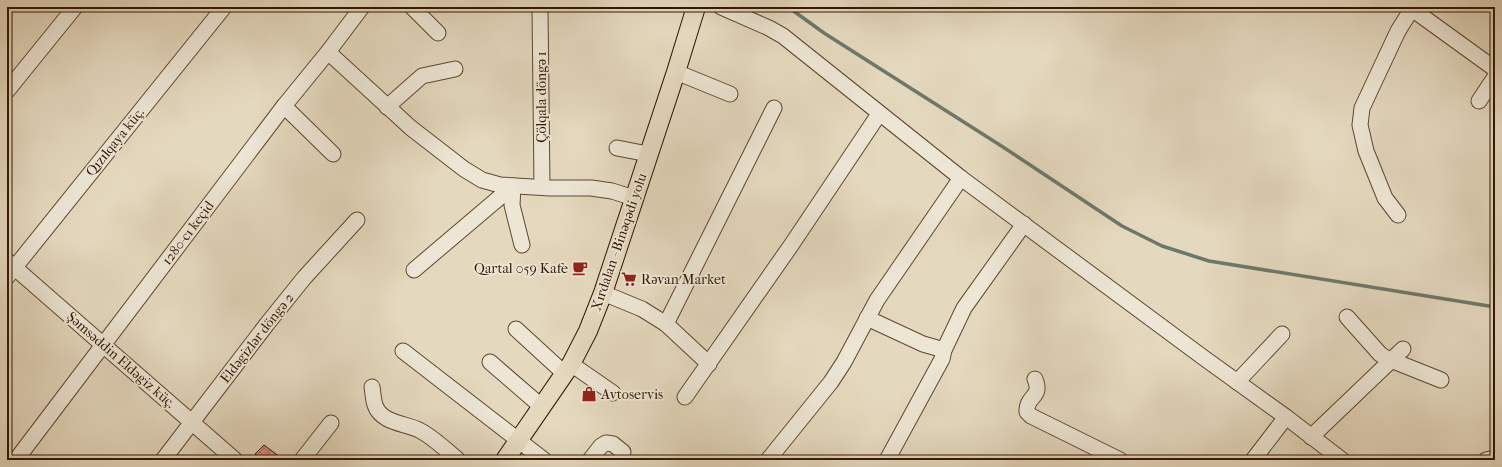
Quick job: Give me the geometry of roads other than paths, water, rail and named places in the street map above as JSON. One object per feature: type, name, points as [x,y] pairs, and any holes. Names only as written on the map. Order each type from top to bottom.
[{"type":"main road","name":"Xırdalan - Binəqədi yolu","points":[[505,460],[568,369],[588,331],[603,293],[696,7]]},
{"type":"street","points":[[7,91],[75,7]]},
{"type":"street","name":"Qızılqaya küç.","points":[[9,268],[224,7]]},
{"type":"street","name":"1280-cı keçid","points":[[16,460],[284,106],[362,7]]},
{"type":"street","points":[[412,7],[438,33]]},
{"type":"street","name":"Çölqala döngə 1","points":[[540,7],[542,187]]},
{"type":"street","points":[[721,7],[783,36],[961,178],[1286,417],[1342,460]]},
{"type":"street","points":[[1398,215],[1385,198],[1366,151],[1360,125],[1362,108],[1398,31],[1412,8],[1495,69]]},
{"type":"street","points":[[328,52],[411,128],[464,169],[482,180],[500,185],[513,186],[591,188],[612,191],[634,198]]},
{"type":"street","points":[[387,106],[422,76],[455,69]]},
{"type":"street","points":[[676,72],[730,94]]},
{"type":"street","points":[[1479,101],[1495,77]]},
{"type":"street","points":[[284,106],[333,154]]},
{"type":"street","points":[[666,324],[774,108]]},
{"type":"street","points":[[685,397],[792,244],[879,114]]},
{"type":"street","points":[[617,148],[648,154]]},
{"type":"street","points":[[768,460],[831,382],[844,362],[877,300],[961,178]]},
{"type":"street","points":[[513,186],[512,205],[522,245]]},
{"type":"street","points":[[414,270],[513,186]]},
{"type":"street","name":"Eldəgizlər döngə 2","points":[[163,460],[304,278],[357,220]]},
{"type":"street","points":[[887,460],[942,359],[944,350],[964,308],[1024,224]]},
{"type":"street","name":"Şəmsəddin Eldəgiz küç.","points":[[9,268],[104,345],[234,460]]},
{"type":"street","points":[[603,293],[642,309],[666,324],[709,364]]},
{"type":"street","points":[[1348,317],[1380,354],[1440,380]]},
{"type":"street","points":[[867,318],[923,344],[944,350]]},
{"type":"street","points":[[516,329],[568,369],[613,393]]},
{"type":"street","points":[[1237,382],[1282,334]]},
{"type":"street","points":[[1311,437],[1403,349]]},
{"type":"street","points":[[403,351],[544,460]]},
{"type":"street","points":[[490,362],[542,407]]},
{"type":"street","points":[[1035,379],[1038,387],[1037,392],[1026,406],[1026,412],[1031,416],[1120,460]]},
{"type":"street","points":[[372,386],[374,404],[379,412],[387,419],[430,436],[458,460]]},
{"type":"street","points":[[1253,460],[1286,417]]},
{"type":"street","points":[[302,460],[331,423]]},
{"type":"street","points":[[590,460],[601,446],[606,443],[613,444],[623,452]]},
{"type":"street","points":[[1486,460],[1495,458]]},
{"type":"waterway","points":[[788,7],[824,33],[1003,147],[1122,226],[1162,246],[1209,261],[1495,307]]},
{"type":"place","name":"Qartal 059 Kafe","points":[[580,268]]},
{"type":"place","name":"Rəvan Market","points":[[629,279]]},
{"type":"place","name":"Avtoservis","points":[[589,394]]}]
